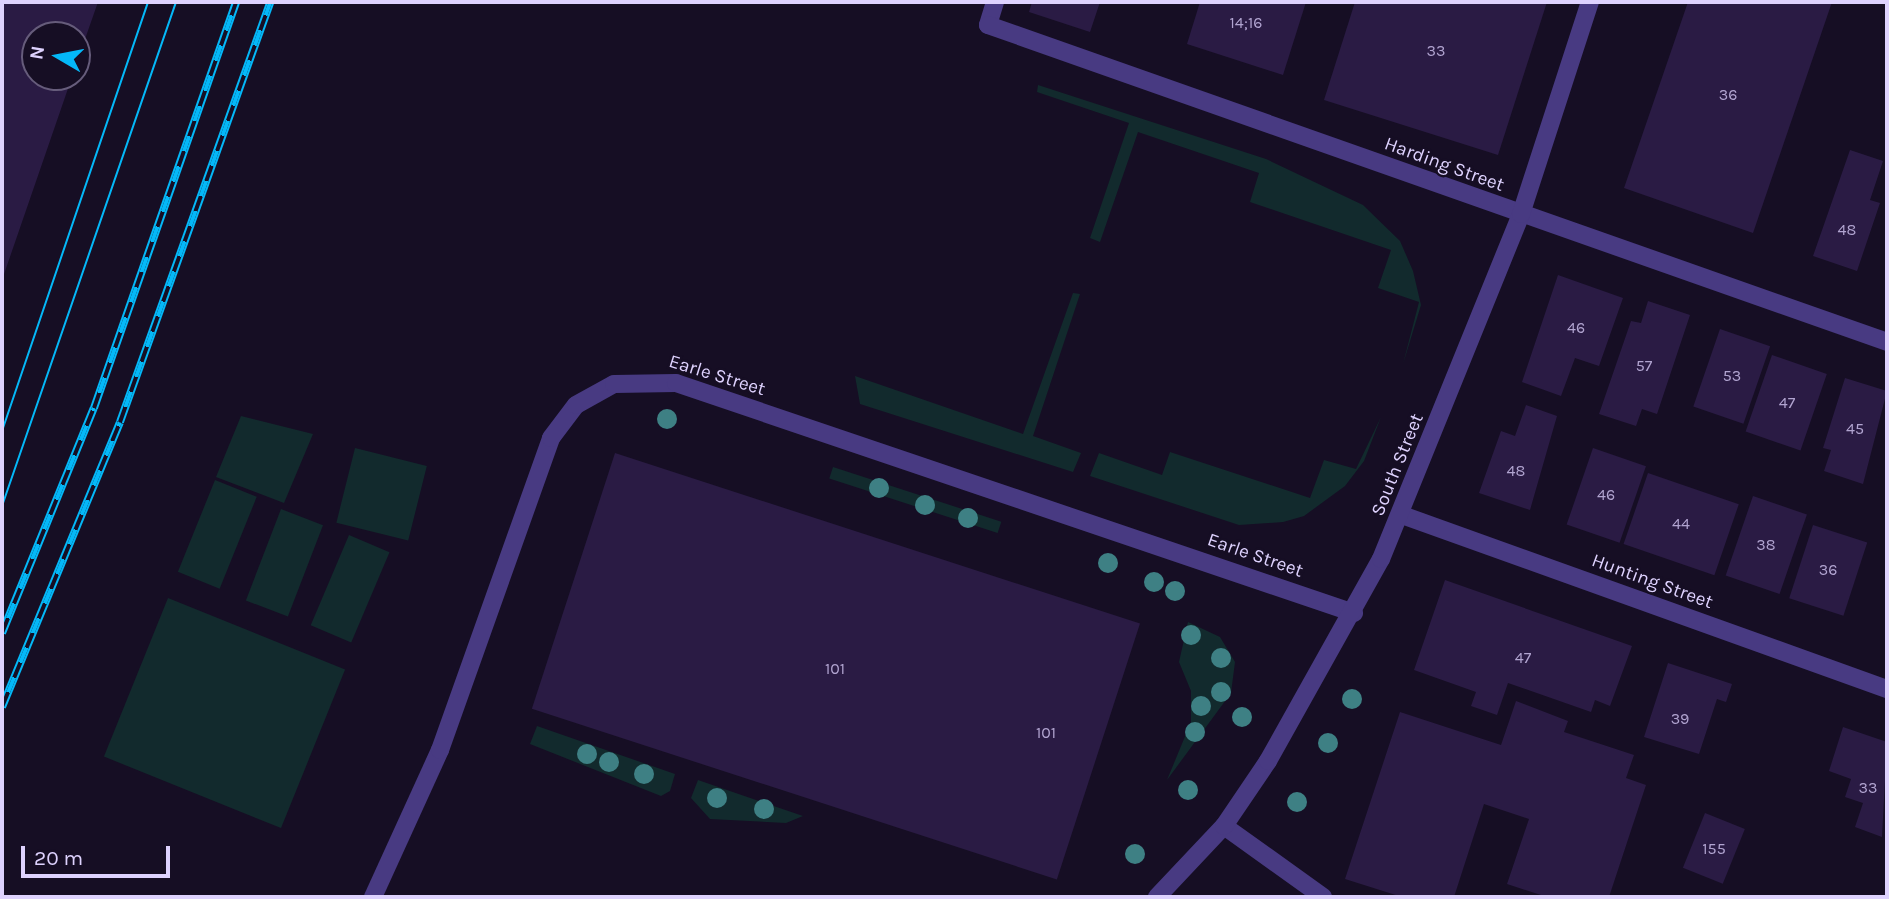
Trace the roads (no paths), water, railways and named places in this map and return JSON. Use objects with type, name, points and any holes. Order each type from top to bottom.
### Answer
[{"type":"street","name":"Harding Street","points":[[995,2],[988,25],[1887,342]]},
{"type":"street","name":"South Street","points":[[1157,897],[1224,825],[1311,693],[1402,515],[1521,214],[1591,2]]},
{"type":"street","name":"Earle Street","points":[[373,897],[440,750],[551,438],[576,404],[614,384],[676,383],[1354,613]]},
{"type":"street","name":"Hunting Street","points":[[1402,515],[1887,690]]},
{"type":"street","points":[[1224,825],[1323,897]]},
{"type":"tram line","points":[[2,431],[148,2]]},
{"type":"tram line","points":[[2,506],[176,2]]},
{"type":"railway","points":[[2,633],[94,408],[236,2]]},
{"type":"railway","points":[[2,707],[120,422],[270,2]]}]
